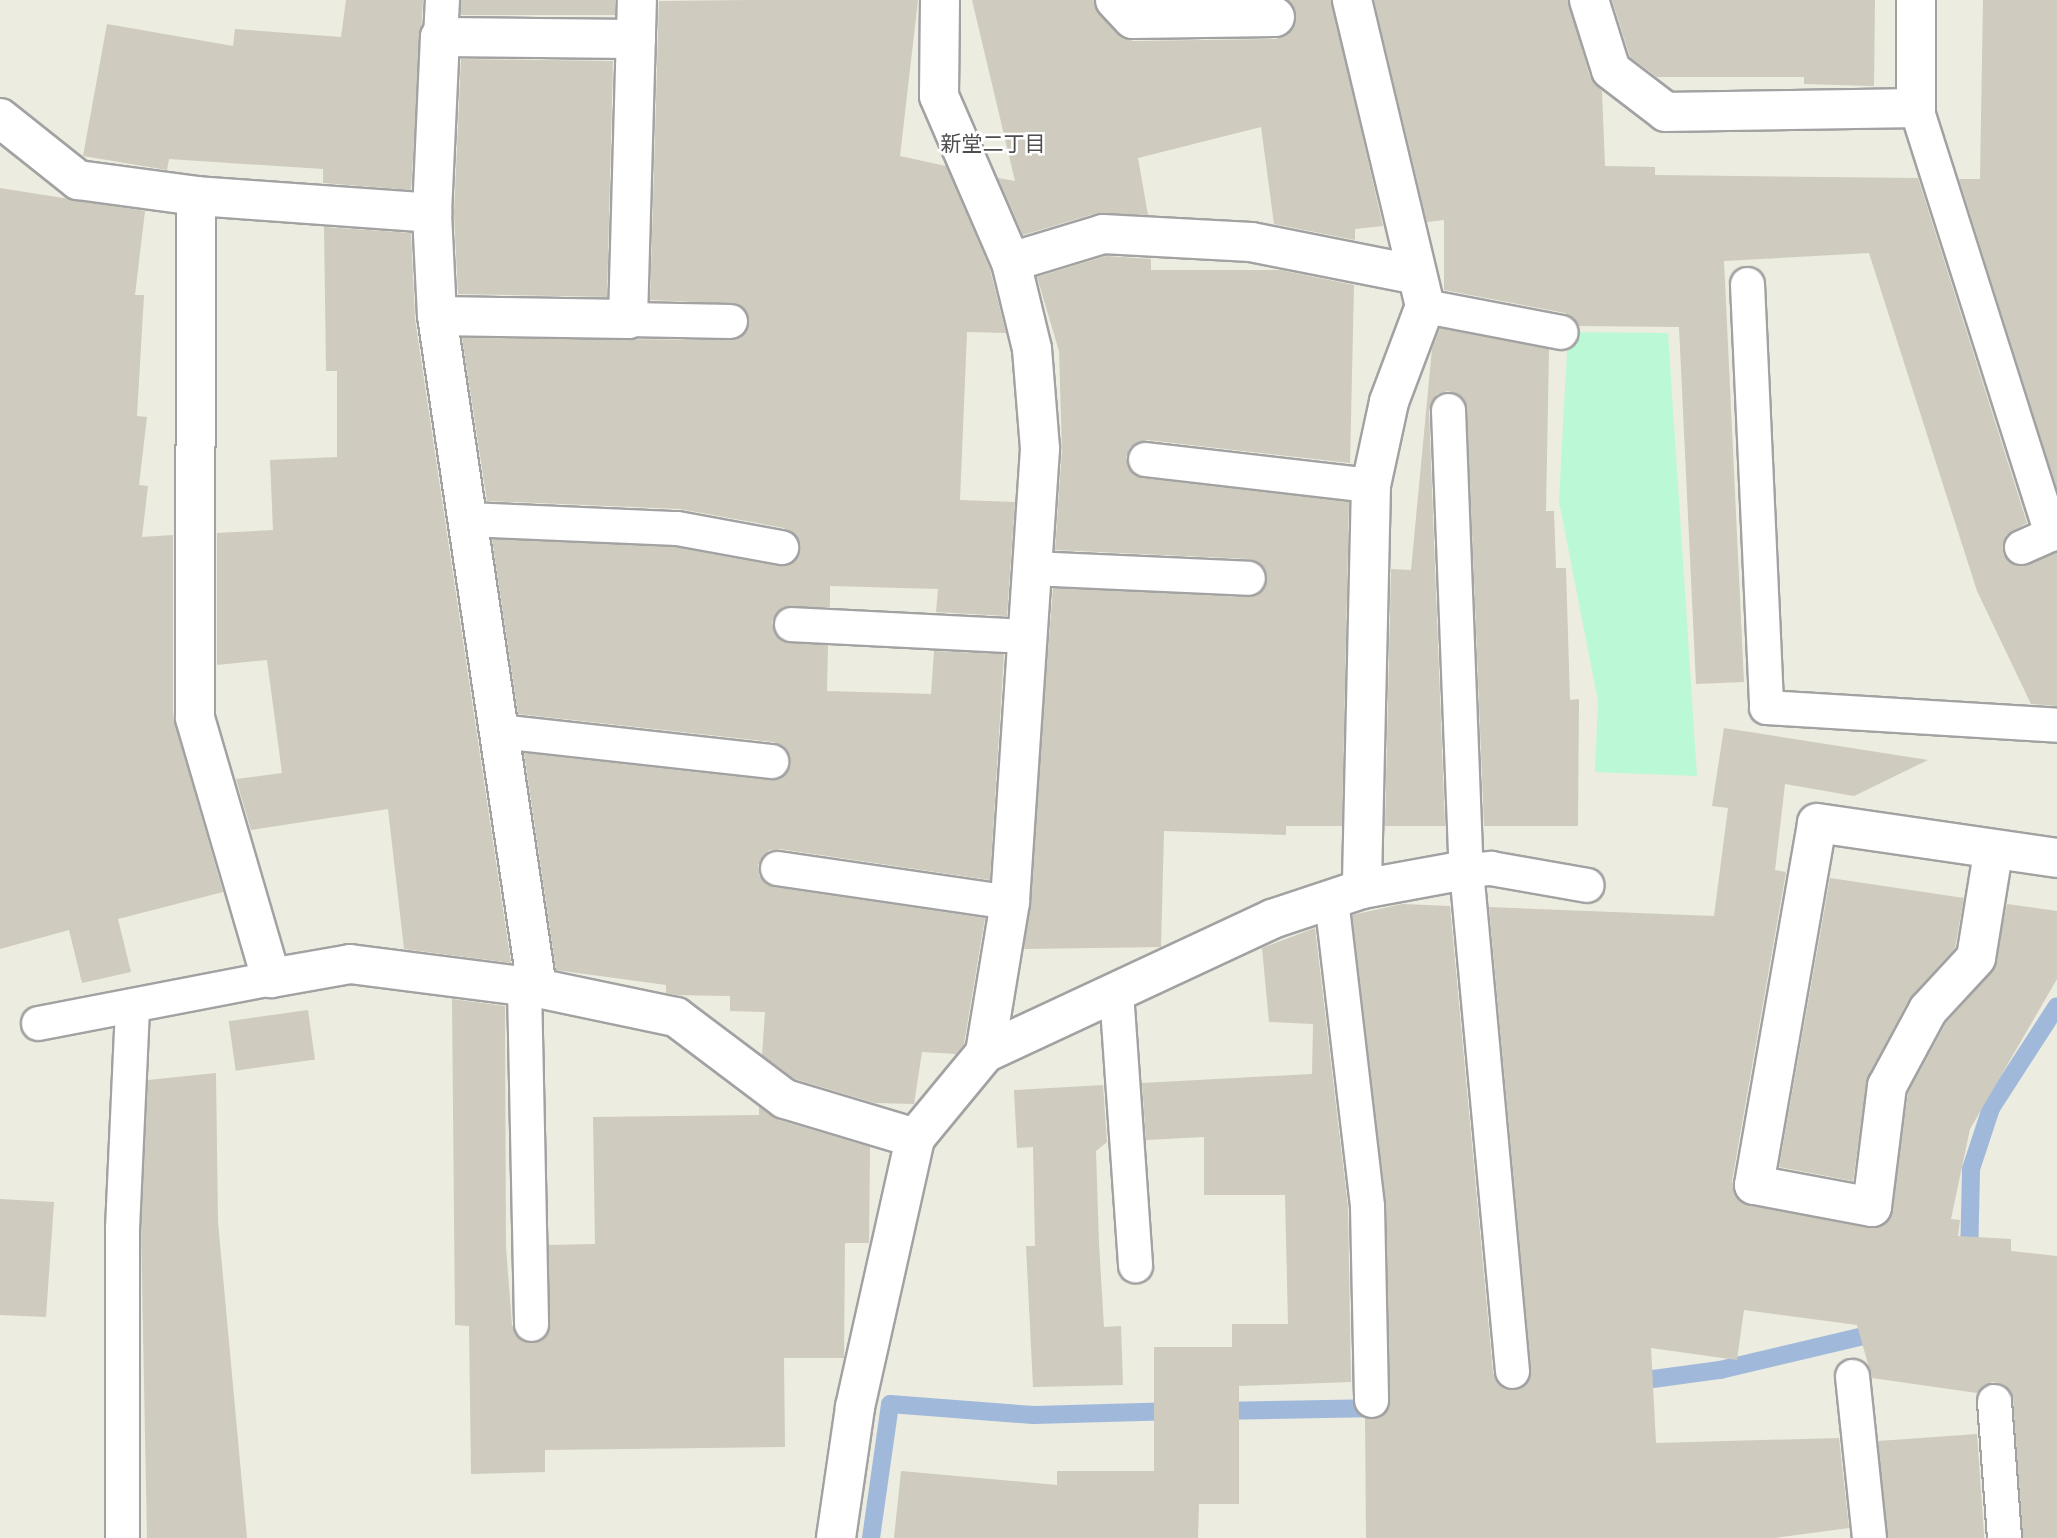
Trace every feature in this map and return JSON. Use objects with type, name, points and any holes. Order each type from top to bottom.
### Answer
[{"type":"street","points":[[437,316],[628,319],[637,0]]},
{"type":"street","points":[[940,0],[939,96],[1011,262],[1032,349],[1040,449],[1025,636],[1010,902],[985,1053]]},
{"type":"street","points":[[1115,0],[1133,19],[1275,17]]},
{"type":"street","points":[[1347,894],[1371,485],[1389,402],[1421,290],[1352,0]]},
{"type":"street","points":[[1589,0],[1611,70],[1666,113],[1916,108],[1916,0]]},
{"type":"street","points":[[530,987],[499,731],[437,316],[432,213],[441,18],[636,39]]},
{"type":"street","points":[[0,118],[78,180],[196,196],[432,213]]},
{"type":"street","points":[[196,196],[195,718],[271,978],[350,964],[530,987],[676,1017],[785,1099],[915,1138]]},
{"type":"street","points":[[1011,262],[1103,234],[1251,242],[1421,290]]},
{"type":"street","points":[[1993,853],[1976,958],[1928,1010],[1887,1086],[1872,1207],[1754,1185],[1817,823],[1993,853],[2057,858]]},
{"type":"street","points":[[836,1538],[855,1407],[915,1138],[985,1053],[1272,919],[1347,894],[1466,870]]},
{"type":"lane","points":[[1916,108],[2054,532],[2021,547]]},
{"type":"lane","points":[[1747,284],[1766,707],[2051,727]]},
{"type":"lane","points":[[1421,290],[1561,331]]},
{"type":"lane","points":[[628,319],[730,321]]},
{"type":"lane","points":[[1448,410],[1466,870],[1512,1371]]},
{"type":"lane","points":[[1144,459],[1371,485]]},
{"type":"lane","points":[[468,519],[677,528],[781,547]]},
{"type":"lane","points":[[1031,568],[1248,578]]},
{"type":"lane","points":[[791,624],[1025,636]]},
{"type":"lane","points":[[499,731],[771,761]]},
{"type":"lane","points":[[777,868],[1010,902]]},
{"type":"lane","points":[[1466,870],[1491,868],[1587,885]]},
{"type":"lane","points":[[1347,894],[1367,1206],[1371,1400]]},
{"type":"lane","points":[[38,1023],[271,978]]},
{"type":"lane","points":[[530,987],[531,1324]]},
{"type":"lane","points":[[1115,992],[1135,1265]]},
{"type":"lane","points":[[122,1538],[122,1228],[132,1005]]},
{"type":"lane","points":[[1852,1376],[1869,1538]]},
{"type":"lane","points":[[1994,1401],[2004,1538]]},
{"type":"green space","points":[[1568,332],[1668,333],[1697,776],[1595,772],[1598,701],[1559,501]]},
{"type":"building","points":[[346,0],[423,0],[411,190],[323,183],[323,169],[169,159],[167,170],[83,156],[107,24],[233,46],[235,29],[341,37]]},
{"type":"building","points":[[461,0],[615,0],[615,15],[461,15]]},
{"type":"building","points":[[918,0],[900,156],[946,166],[990,269],[1006,333],[967,332],[960,500],[1015,502],[1007,616],[936,612],[938,589],[830,586],[830,607],[783,607],[772,622],[781,640],[828,645],[827,691],[931,694],[934,651],[1004,654],[990,880],[780,849],[769,850],[758,865],[759,876],[774,887],[985,918],[964,1044],[956,1054],[922,1052],[914,1104],[875,1103],[795,1079],[762,1055],[765,1012],[730,1011],[730,996],[676,995],[666,993],[666,985],[556,970],[524,753],[769,780],[786,773],[790,762],[783,746],[773,742],[518,714],[492,539],[675,547],[778,566],[795,560],[799,541],[784,528],[680,509],[487,501],[462,338],[730,340],[746,331],[747,312],[739,304],[650,300],[659,1]]},
{"type":"building","points":[[972,0],[1094,0],[1117,34],[1133,41],[1276,39],[1294,27],[1288,0],[1331,0],[1383,226],[1355,229],[1355,240],[1274,224],[1261,127],[1138,158],[1148,215],[1097,213],[1023,235],[998,178],[1015,181]]},
{"type":"building","points":[[1374,0],[1568,0],[1590,77],[1602,91],[1605,166],[1655,167],[1655,175],[1918,178],[2027,523],[2006,535],[2003,554],[2020,566],[2057,552],[2057,706],[2031,704],[1977,591],[1869,253],[1724,261],[1744,682],[1696,684],[1679,327],[1579,326],[1565,313],[1444,290],[1444,220],[1427,222]]},
{"type":"building","points":[[1612,0],[1875,0],[1874,86],[1804,84],[1804,77],[1657,77],[1630,57]]},
{"type":"building","points":[[1983,0],[2057,0],[2057,489],[1959,179],[1980,179]]},
{"type":"building","points":[[461,59],[613,61],[607,297],[458,294],[454,213]]},
{"type":"building","points":[[0,188],[145,211],[135,295],[144,295],[137,416],[147,417],[139,485],[148,486],[142,537],[173,535],[173,718],[223,892],[118,919],[131,972],[82,983],[69,930],[0,949]]},
{"type":"building","points":[[324,227],[411,233],[415,319],[511,963],[404,949],[388,809],[251,830],[236,779],[282,773],[267,660],[217,665],[217,533],[273,530],[270,460],[337,457],[337,371],[326,371]]},
{"type":"building","points":[[1106,256],[1151,259],[1151,270],[1280,270],[1354,285],[1350,463],[1147,440],[1130,447],[1126,457],[1133,474],[1143,478],[1349,502],[1342,826],[1286,826],[1286,835],[1164,831],[1161,947],[1024,949],[1053,588],[1247,597],[1257,595],[1267,580],[1265,569],[1249,559],[1055,550],[1062,450],[1059,351],[1037,277]]},
{"type":"building","points":[[1440,328],[1549,349],[1546,511],[1554,511],[1556,568],[1566,568],[1570,700],[1579,699],[1578,826],[1484,826],[1467,409],[1464,399],[1448,391],[1437,394],[1429,411],[1445,826],[1385,826],[1391,569],[1411,570],[1432,349]]},
{"type":"building","points":[[1724,728],[1928,760],[1854,796],[1785,784],[1775,870],[1786,872],[1732,1181],[1740,1202],[1868,1228],[1889,1221],[1908,1093],[1946,1023],[1992,972],[2007,904],[2057,911],[2057,979],[1970,1129],[1951,1219],[1960,1220],[1958,1236],[2011,1239],[2011,1251],[2057,1256],[2057,1538],[2023,1538],[2013,1400],[2003,1384],[1992,1382],[1977,1393],[1872,1378],[1857,1325],[1744,1310],[1737,1360],[1651,1348],[1656,1443],[1839,1438],[1849,1528],[1774,1538],[1366,1538],[1365,1418],[1382,1416],[1390,1400],[1386,1205],[1352,915],[1402,904],[1450,906],[1493,1373],[1503,1388],[1514,1390],[1529,1380],[1531,1369],[1489,907],[1714,916],[1728,808],[1712,806]]},
{"type":"building","points":[[1830,878],[1964,898],[1955,948],[1909,999],[1868,1076],[1853,1181],[1779,1167]]},
{"type":"building","points":[[1315,928],[1348,1207],[1351,1382],[1239,1386],[1239,1504],[1199,1504],[1198,1538],[894,1538],[901,1471],[1057,1485],[1057,1471],[1154,1471],[1154,1347],[1232,1347],[1232,1324],[1288,1324],[1285,1195],[1204,1195],[1204,1137],[1146,1140],[1142,1083],[1312,1074],[1313,1024],[1269,1022],[1262,948]]},
{"type":"building","points":[[452,999],[505,1006],[506,1247],[512,1325],[522,1341],[540,1341],[548,1333],[549,1245],[595,1244],[593,1117],[759,1115],[759,1107],[779,1120],[870,1147],[869,1243],[845,1243],[844,1358],[784,1358],[785,1447],[545,1450],[545,1472],[471,1474],[469,1326],[455,1325]]},
{"type":"building","points":[[308,1010],[315,1060],[236,1071],[229,1021]]},
{"type":"building","points":[[216,1073],[218,1222],[247,1538],[147,1538],[141,1228],[148,1080]]},
{"type":"building","points":[[1103,1085],[1107,1142],[1096,1151],[1104,1327],[1121,1326],[1123,1385],[1033,1387],[1026,1246],[1035,1246],[1033,1147],[1017,1148],[1014,1090]]},
{"type":"building","points":[[0,1199],[54,1202],[46,1317],[0,1315]]},
{"type":"building","points":[[1977,1434],[1984,1538],[1885,1538],[1878,1441]]},
{"type":"waterway","points":[[1969,1260],[1971,1169],[1991,1108],[2057,1006]]},
{"type":"waterway","points":[[1631,1382],[1720,1370],[1881,1332]]},
{"type":"waterway","points":[[871,1538],[890,1404],[1034,1415],[1178,1411]]},
{"type":"waterway","points":[[1216,1411],[1381,1408]]},
{"type":"district","name":"新堂二丁目","points":[[993,144]]}]
